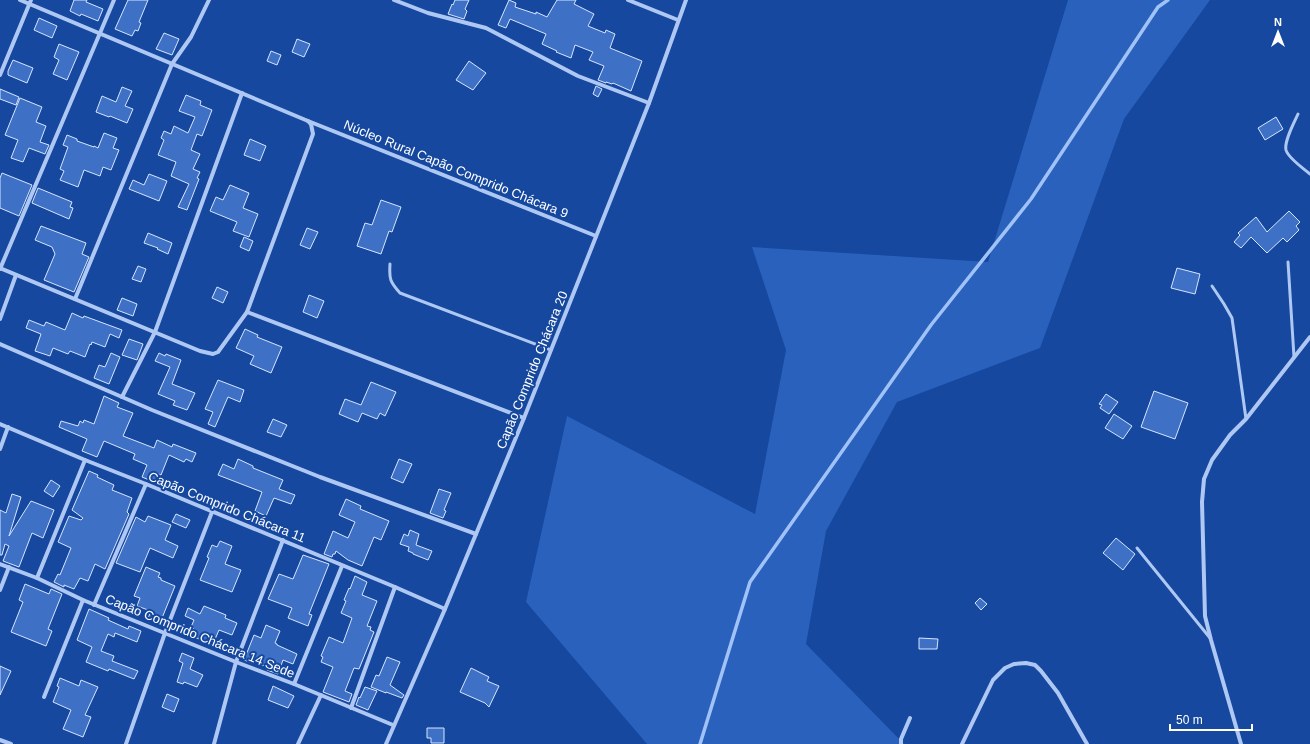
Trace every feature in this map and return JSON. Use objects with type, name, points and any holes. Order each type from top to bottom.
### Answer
[{"type":"street","name":"Núcleo Rural Capão Comprido Chácara 9","points":[[20,0],[30,2],[100,34],[308,121],[596,236]]},
{"type":"street","points":[[114,0],[0,268],[200,351],[213,354],[218,352],[247,312],[314,134],[311,124],[308,121]]},
{"type":"street","points":[[75,299],[172,64],[191,37],[209,0]]},
{"type":"street","points":[[394,0],[428,13],[486,28],[578,76],[649,103]]},
{"type":"street","points":[[628,0],[678,20]]},
{"type":"street","name":"Capão Comprido Chácara 20","points":[[386,744],[445,609],[524,418],[649,103],[686,0]]},
{"type":"street","points":[[0,75],[30,2]]},
{"type":"street","points":[[122,397],[155,332],[242,93]]},
{"type":"street","points":[[0,319],[16,275]]},
{"type":"street","points":[[247,312],[524,418]]},
{"type":"street","points":[[1241,744],[1205,616],[1202,502],[1204,478],[1212,460],[1230,436],[1246,419],[1310,337]]},
{"type":"street","points":[[0,344],[122,397],[320,477],[476,534]]},
{"type":"street","name":"Capão Comprido Chácara 11","points":[[0,424],[283,540],[445,609]]},
{"type":"street","points":[[0,449],[8,427]]},
{"type":"street","points":[[37,578],[85,460]]},
{"type":"street","points":[[94,605],[146,484]]},
{"type":"street","points":[[126,744],[165,633],[212,512]]},
{"type":"street","points":[[214,744],[236,662],[283,540]]},
{"type":"street","name":"Capão Comprido Chácara 14 Sede","points":[[0,564],[37,578],[94,605],[393,725]]},
{"type":"street","points":[[294,684],[342,566]]},
{"type":"street","points":[[0,590],[9,567]]},
{"type":"street","points":[[351,708],[395,587]]},
{"type":"street","points":[[44,697],[83,600]]},
{"type":"street","points":[[962,744],[992,680],[1005,668],[1014,664],[1026,663],[1035,665],[1058,693],[1087,744]]},
{"type":"street","points":[[298,744],[321,695]]},
{"type":"street","points":[[901,744],[910,718]]},
{"type":"street","points":[[0,740],[11,744]]},
{"type":"lane","points":[[1298,114],[1287,139],[1286,149],[1290,157],[1310,174]]},
{"type":"lane","points":[[1288,262],[1294,359]]},
{"type":"lane","points":[[390,264],[390,277],[392,284],[400,293],[551,350]]},
{"type":"lane","points":[[1212,286],[1232,318],[1246,419]]},
{"type":"lane","points":[[1137,548],[1211,640]]},
{"type":"shaded area","points":[[1068,0],[1210,0],[1124,119],[1040,348],[897,402],[826,531],[806,644],[904,744],[647,744],[526,602],[567,416],[755,514],[786,350],[752,247],[988,262]]},
{"type":"building","points":[[74,0],[87,0],[86,2],[103,9],[98,21],[81,14],[80,16],[70,11]]},
{"type":"building","points":[[128,0],[148,0],[139,22],[141,23],[138,31],[135,30],[132,36],[115,29]]},
{"type":"building","points":[[455,0],[469,0],[465,9],[467,11],[464,19],[448,14]]},
{"type":"building","points":[[509,0],[516,3],[515,7],[536,14],[536,12],[547,17],[557,0],[576,0],[574,4],[594,14],[588,26],[605,33],[606,30],[615,34],[610,48],[642,61],[631,91],[613,83],[606,83],[598,80],[604,66],[589,60],[593,52],[575,45],[571,58],[542,44],[546,34],[510,19],[506,28],[498,25]]},
{"type":"building","points":[[39,18],[57,26],[52,38],[34,30]]},
{"type":"building","points":[[164,33],[179,39],[172,55],[156,49]]},
{"type":"building","points":[[297,39],[310,44],[304,57],[292,52]]},
{"type":"building","points":[[59,44],[79,52],[67,80],[53,74],[59,60],[54,57]]},
{"type":"building","points":[[271,51],[281,55],[277,65],[267,61]]},
{"type":"building","points":[[13,60],[33,68],[27,83],[8,75],[8,71]]},
{"type":"building","points":[[469,61],[486,73],[473,90],[456,80]]},
{"type":"building","points":[[596,86],[602,89],[598,97],[593,94]]},
{"type":"building","points":[[122,87],[132,91],[125,106],[133,109],[127,123],[96,112],[102,96],[116,102]]},
{"type":"building","points":[[0,89],[19,97],[16,105],[0,99]]},
{"type":"building","points":[[186,95],[201,101],[200,105],[212,110],[202,136],[197,134],[191,150],[200,154],[193,169],[200,172],[197,178],[199,179],[187,210],[178,207],[189,184],[171,176],[176,162],[158,155],[164,140],[161,138],[164,131],[171,134],[174,126],[188,133],[195,117],[179,111]]},
{"type":"building","points":[[20,98],[42,107],[36,122],[46,126],[40,142],[49,145],[45,154],[29,148],[23,162],[11,158],[18,140],[5,135]]},
{"type":"building","points":[[1276,117],[1283,129],[1265,140],[1258,128]]},
{"type":"building","points":[[104,133],[117,138],[113,148],[119,150],[111,170],[103,167],[100,176],[84,170],[78,187],[60,180],[64,171],[60,169],[68,147],[63,145],[67,135],[77,139],[77,141],[98,148]]},
{"type":"building","points":[[250,139],[266,146],[260,161],[244,155]]},
{"type":"building","points":[[2,173],[32,185],[19,216],[0,208],[0,178]]},
{"type":"building","points":[[149,174],[167,181],[159,201],[129,189],[133,180],[144,185]]},
{"type":"building","points":[[230,185],[249,193],[243,208],[258,214],[249,237],[233,231],[237,222],[210,211],[216,197],[223,200]]},
{"type":"building","points":[[38,188],[72,202],[70,207],[73,208],[69,219],[32,203]]},
{"type":"building","points":[[381,200],[401,207],[392,232],[389,231],[381,254],[357,246],[365,223],[372,225]]},
{"type":"building","points":[[1289,211],[1300,222],[1296,226],[1299,230],[1287,242],[1283,238],[1267,253],[1251,237],[1241,248],[1234,242],[1240,235],[1238,233],[1256,217],[1267,232]]},
{"type":"building","points":[[41,226],[86,243],[82,254],[89,257],[74,292],[44,280],[55,254],[52,247],[35,240]]},
{"type":"building","points":[[307,228],[318,232],[310,249],[300,245]]},
{"type":"building","points":[[148,233],[172,243],[168,254],[157,249],[158,248],[144,243]]},
{"type":"building","points":[[244,237],[253,241],[249,251],[240,247]]},
{"type":"building","points":[[138,266],[146,269],[141,282],[132,279]]},
{"type":"building","points":[[1177,268],[1200,274],[1195,294],[1171,288]]},
{"type":"building","points":[[217,287],[228,292],[223,303],[212,298]]},
{"type":"building","points":[[309,295],[324,301],[317,318],[303,312]]},
{"type":"building","points":[[122,298],[137,304],[133,316],[117,310]]},
{"type":"building","points":[[72,313],[122,330],[119,338],[110,334],[105,347],[92,342],[85,357],[70,351],[68,354],[53,348],[50,356],[35,351],[41,334],[26,328],[29,320],[44,326],[46,322],[65,330]]},
{"type":"building","points":[[245,329],[258,335],[257,337],[282,347],[271,373],[250,364],[254,356],[236,348]]},
{"type":"building","points":[[129,339],[143,344],[137,360],[122,355]]},
{"type":"building","points":[[111,353],[120,357],[109,384],[94,378],[99,365],[105,367]]},
{"type":"building","points":[[159,353],[181,360],[172,384],[195,393],[187,410],[173,405],[175,401],[158,394],[170,367],[155,361]]},
{"type":"building","points":[[218,380],[244,390],[240,402],[228,397],[215,427],[208,424],[213,412],[205,409]]},
{"type":"building","points":[[371,382],[396,392],[385,416],[380,413],[377,419],[362,413],[358,422],[339,414],[345,399],[361,405]]},
{"type":"building","points":[[1154,391],[1188,403],[1175,439],[1141,427]]},
{"type":"building","points":[[1106,394],[1118,402],[1109,414],[1100,408],[1102,405],[1099,404]]},
{"type":"building","points":[[104,396],[119,403],[117,407],[133,413],[123,436],[154,448],[157,440],[172,447],[173,444],[196,453],[192,462],[186,459],[184,462],[169,455],[161,475],[157,473],[154,482],[142,477],[147,465],[133,459],[135,454],[104,441],[97,457],[82,451],[87,439],[59,427],[61,421],[78,426],[80,421],[83,423],[84,420],[94,424]]},
{"type":"building","points":[[1114,414],[1132,426],[1123,439],[1105,428]]},
{"type":"building","points":[[273,419],[287,425],[281,437],[267,432]]},
{"type":"building","points":[[238,459],[253,466],[253,468],[283,480],[279,489],[295,495],[291,504],[274,498],[266,516],[255,511],[262,492],[218,475],[223,464],[234,469]]},
{"type":"building","points":[[399,459],[412,464],[403,483],[391,478]]},
{"type":"building","points":[[89,471],[98,475],[97,477],[114,485],[112,490],[132,498],[127,512],[129,514],[105,569],[95,564],[88,581],[80,578],[74,589],[64,585],[64,587],[54,582],[58,574],[60,575],[71,548],[58,542],[69,516],[81,520],[83,518],[72,510]]},
{"type":"building","points":[[51,480],[60,486],[53,497],[44,491]]},
{"type":"building","points":[[439,489],[451,493],[444,510],[446,511],[443,518],[430,513]]},
{"type":"building","points":[[12,494],[21,497],[9,536],[31,501],[54,510],[43,538],[32,533],[19,567],[3,561],[9,546],[5,544],[2,555],[0,555],[0,510],[6,513]]},
{"type":"building","points":[[346,499],[361,506],[360,509],[389,521],[381,540],[374,537],[362,566],[348,560],[336,551],[332,557],[324,554],[333,531],[348,538],[355,522],[339,515]]},
{"type":"building","points":[[176,514],[190,520],[186,528],[172,522]]},
{"type":"building","points":[[148,516],[171,525],[165,540],[178,546],[173,558],[150,548],[140,572],[116,563],[136,517],[145,522]]},
{"type":"building","points":[[410,530],[419,534],[416,545],[432,551],[428,560],[413,554],[408,551],[409,547],[400,544],[404,534],[408,536]]},
{"type":"building","points":[[1116,538],[1135,554],[1123,570],[1103,553]]},
{"type":"building","points":[[220,541],[232,546],[225,564],[241,570],[232,592],[200,580],[209,558],[207,557],[212,545],[217,547]]},
{"type":"building","points":[[303,555],[329,564],[309,614],[312,615],[308,626],[288,618],[292,608],[268,599],[279,574],[293,579]]},
{"type":"building","points":[[146,567],[160,573],[158,577],[161,578],[161,580],[175,586],[160,623],[148,618],[151,611],[137,606],[140,598],[134,596]]},
{"type":"building","points":[[355,576],[367,582],[362,595],[377,601],[367,626],[371,627],[370,630],[374,632],[359,669],[354,668],[345,691],[352,694],[349,702],[323,692],[333,667],[321,662],[323,657],[321,656],[329,637],[343,643],[352,618],[341,613],[346,601],[344,600]]},
{"type":"building","points":[[25,584],[49,594],[51,589],[62,594],[48,629],[52,631],[46,646],[11,632],[23,602],[19,600]]},
{"type":"building","points":[[980,598],[987,604],[981,610],[975,603]]},
{"type":"building","points":[[204,606],[226,615],[225,618],[237,623],[232,635],[219,630],[213,644],[191,636],[194,629],[191,627],[194,620],[185,616],[188,608],[200,614]]},
{"type":"building","points":[[89,609],[128,629],[129,626],[141,631],[137,642],[115,633],[114,637],[108,634],[101,651],[114,656],[112,661],[138,671],[134,679],[86,662],[92,647],[77,640]]},
{"type":"building","points":[[266,625],[280,631],[275,643],[277,645],[297,654],[293,664],[283,660],[278,674],[267,670],[267,667],[253,661],[252,663],[244,660],[254,635],[261,638]]},
{"type":"building","points":[[919,638],[938,639],[937,649],[919,649]]},
{"type":"building","points":[[182,653],[194,658],[190,669],[203,675],[197,687],[184,682],[183,684],[177,682],[183,663],[179,661]]},
{"type":"building","points":[[387,657],[400,662],[390,685],[404,695],[402,698],[371,687],[376,675],[379,676]]},
{"type":"building","points":[[0,666],[11,671],[0,695]]},
{"type":"building","points":[[471,668],[489,677],[487,681],[499,686],[489,707],[485,703],[460,692]]},
{"type":"building","points":[[60,678],[79,686],[81,680],[98,687],[85,715],[91,717],[83,737],[63,729],[71,710],[53,702],[59,687],[57,686]]},
{"type":"building","points":[[273,686],[294,696],[288,708],[268,700]]},
{"type":"building","points":[[365,687],[377,691],[368,710],[356,705]]},
{"type":"building","points":[[167,694],[179,699],[174,712],[162,707]]},
{"type":"building","points":[[427,728],[444,728],[444,743],[431,743],[431,738],[427,738]]},
{"type":"waterway","points":[[700,744],[750,582],[931,325],[1031,199],[1158,7],[1168,0]]}]
